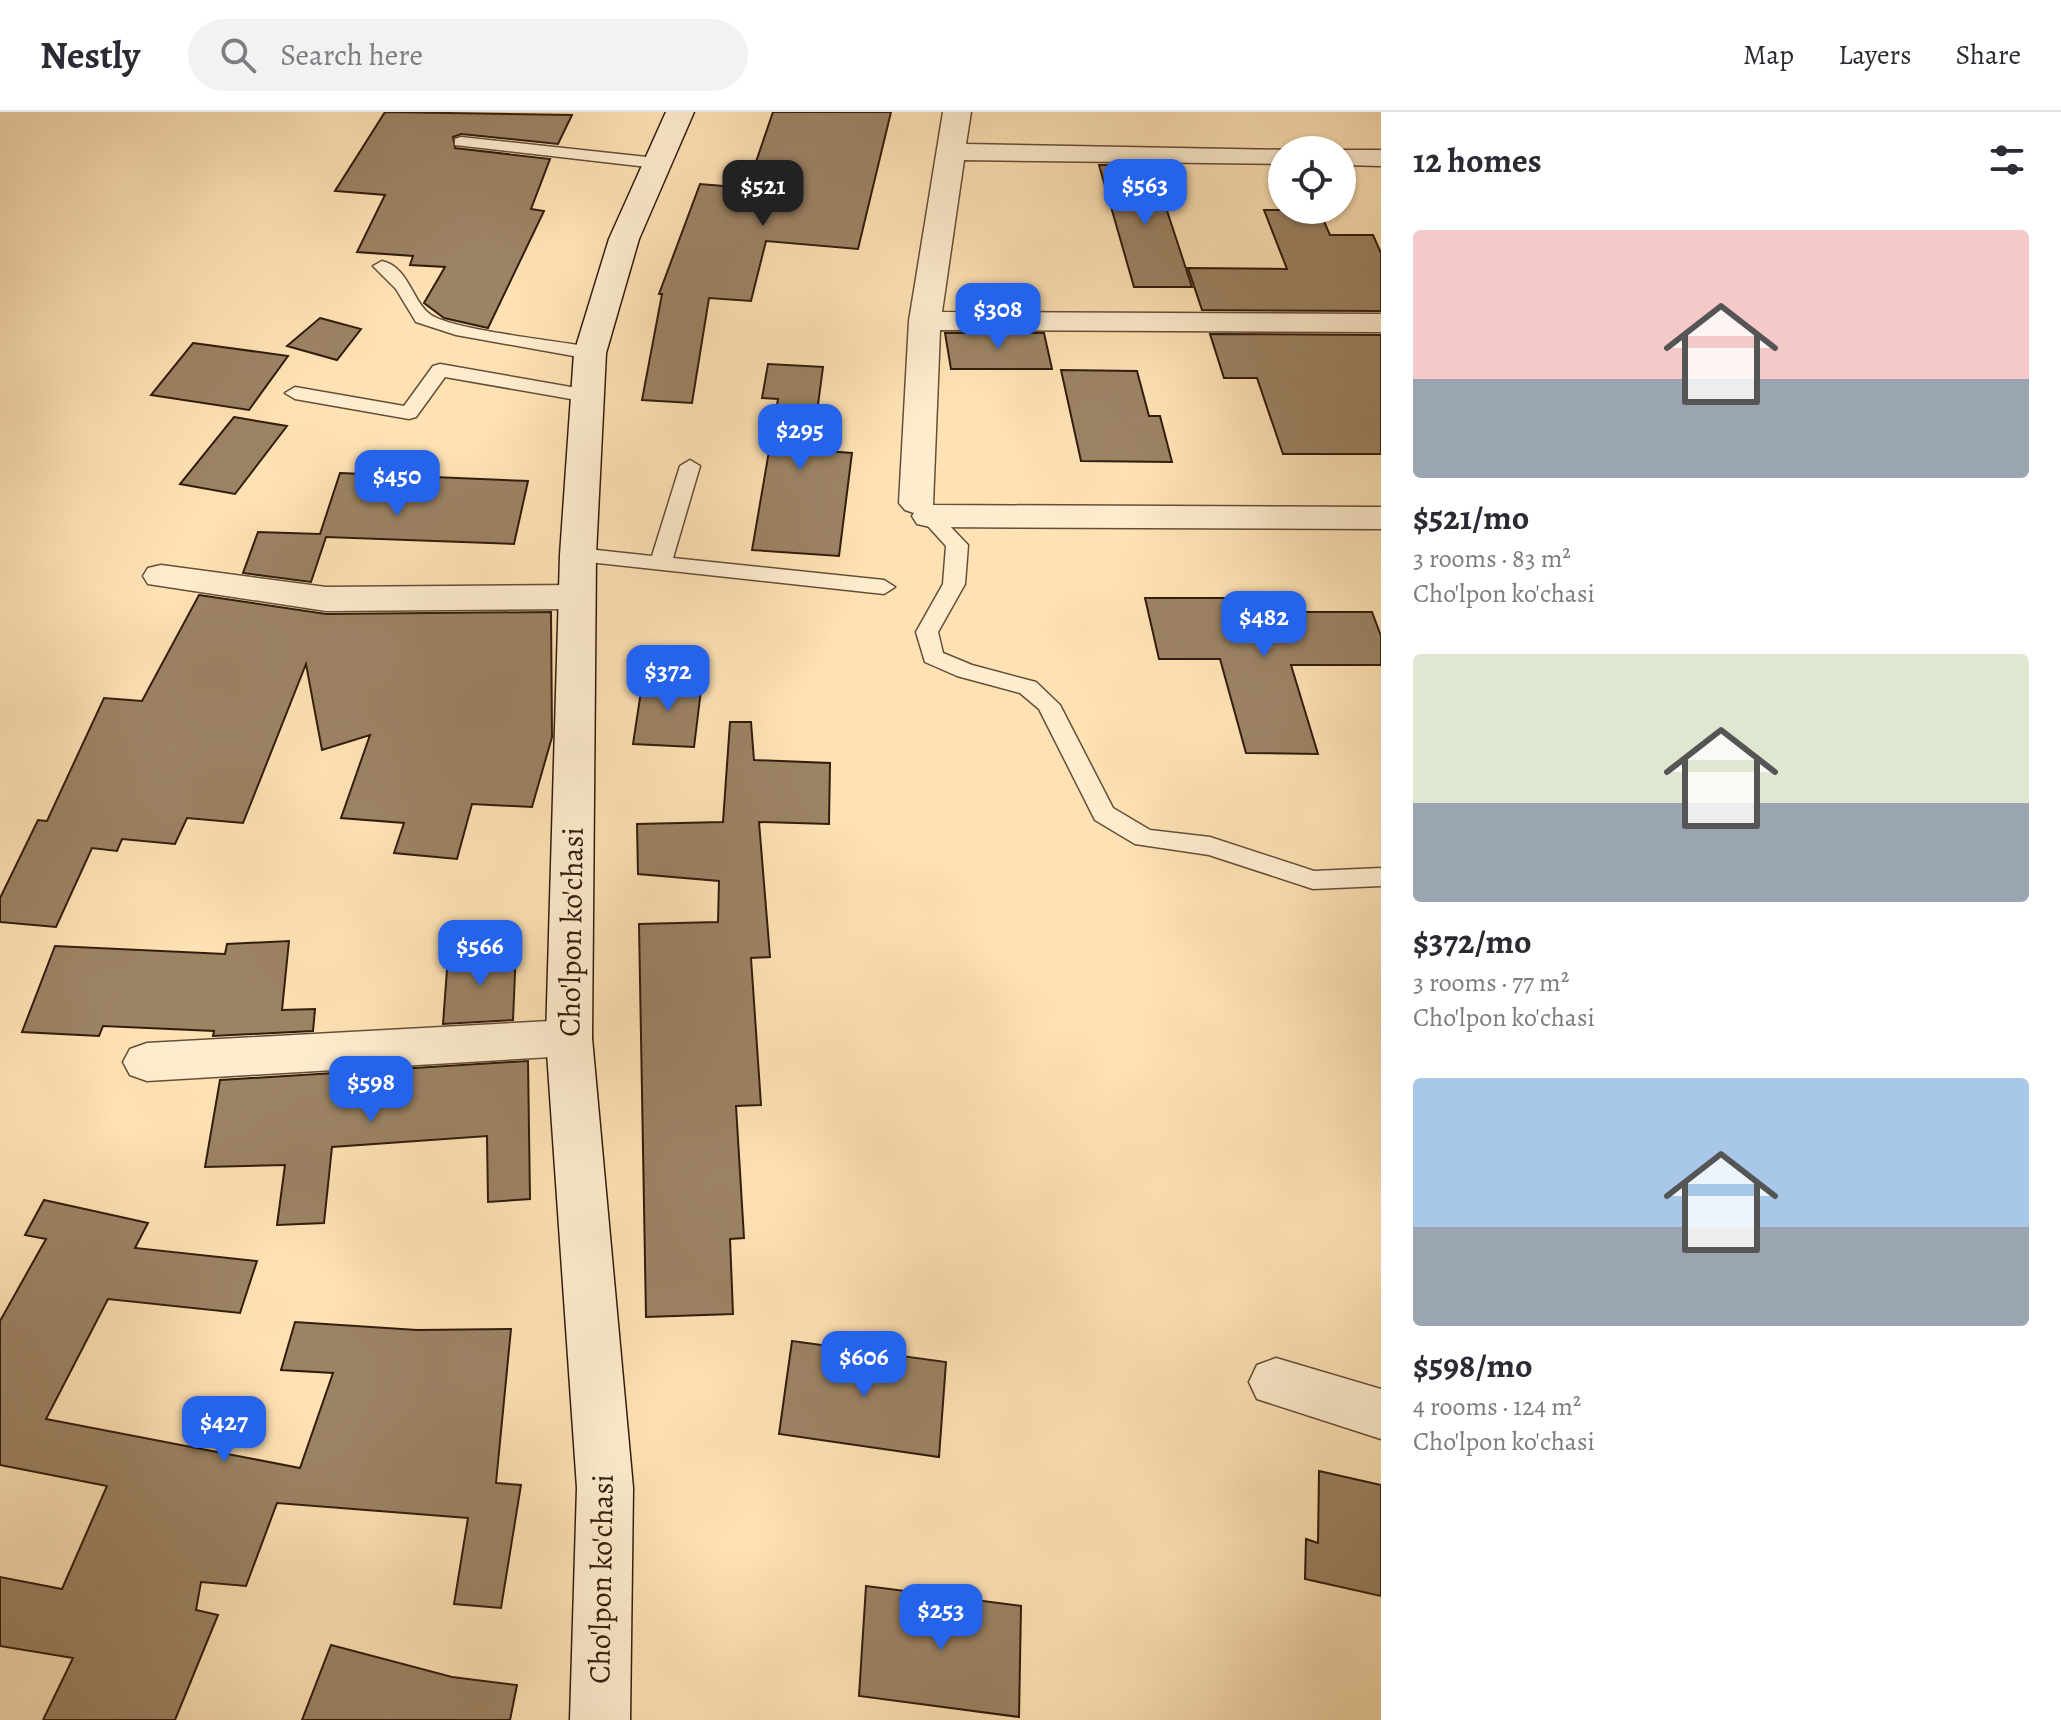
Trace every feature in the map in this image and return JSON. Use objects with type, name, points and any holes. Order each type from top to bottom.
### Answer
[{"type":"street","name":"Cho'lpon ko'chasi","points":[[600,1720],[605,1488],[569,1038],[577,576],[590,353],[624,239],[680,112]]},
{"type":"street","points":[[957,112],[925,321],[923,510],[1381,518]]},
{"type":"street","points":[[953,152],[1268,156]]},
{"type":"street","points":[[1356,157],[1381,158]]},
{"type":"street","points":[[925,321],[1381,323]]},
{"type":"street","points":[[161,576],[326,599],[577,576]]},
{"type":"street","points":[[147,1062],[569,1038]]},
{"type":"street","points":[[1276,1382],[1381,1414]]},
{"type":"lane","points":[[461,142],[656,163]]},
{"type":"lane","points":[[382,266],[403,286],[423,318],[456,329],[590,353]]},
{"type":"lane","points":[[295,393],[409,413],[440,370],[588,396]]},
{"type":"lane","points":[[661,563],[690,466]]},
{"type":"lane","points":[[923,510],[957,545],[954,584],[927,632],[933,657],[965,671],[1028,687],[1048,705],[1104,814],[1144,838],[1210,846],[1313,880],[1381,877]]},
{"type":"lane","points":[[577,576],[661,563],[884,587]]},
{"type":"building","points":[[385,112],[572,115],[558,144],[461,134],[453,137],[455,148],[550,159],[531,209],[544,211],[488,328],[444,318],[424,303],[445,267],[410,265],[413,256],[357,252],[385,195],[335,191]]},
{"type":"building","points":[[773,112],[891,112],[858,249],[766,241],[751,301],[709,298],[692,403],[642,400],[662,294],[659,294],[700,184],[747,188]]},
{"type":"building","points":[[1099,165],[1152,165],[1192,287],[1134,287]]},
{"type":"building","points":[[1269,224],[1325,224],[1330,235],[1373,235],[1381,253],[1381,311],[1202,310],[1188,268],[1287,269]]},
{"type":"building","points":[[320,318],[361,329],[337,360],[287,346]]},
{"type":"building","points":[[945,333],[1044,333],[1052,369],[951,369]]},
{"type":"building","points":[[1210,334],[1381,335],[1381,454],[1283,454],[1257,378],[1224,378]]},
{"type":"building","points":[[193,343],[288,356],[249,410],[151,395]]},
{"type":"building","points":[[768,364],[823,367],[812,450],[852,453],[839,556],[752,550],[778,399],[762,398]]},
{"type":"building","points":[[1061,370],[1137,371],[1149,416],[1160,416],[1172,462],[1081,461]]},
{"type":"building","points":[[234,417],[287,426],[235,494],[180,484]]},
{"type":"building","points":[[340,473],[528,481],[514,544],[326,537],[311,582],[243,573],[258,532],[320,534]]},
{"type":"building","points":[[199,595],[326,614],[551,612],[552,737],[532,807],[472,804],[457,859],[394,853],[404,823],[341,818],[370,735],[322,750],[306,664],[243,823],[187,818],[175,844],[122,839],[117,851],[92,848],[56,927],[0,922],[0,898],[38,820],[47,821],[104,698],[142,701]]},
{"type":"building","points":[[1145,598],[1244,598],[1248,612],[1372,612],[1381,636],[1381,665],[1291,665],[1318,754],[1246,753],[1220,659],[1159,659]]},
{"type":"building","points":[[643,678],[702,682],[694,747],[633,744]]},
{"type":"building","points":[[730,722],[751,722],[754,760],[830,763],[829,824],[759,822],[770,957],[751,958],[761,1105],[736,1106],[744,1238],[730,1239],[733,1314],[646,1317],[639,924],[718,922],[719,881],[638,874],[637,824],[723,822]]},
{"type":"building","points":[[289,941],[282,1010],[315,1009],[313,1031],[213,1036],[214,1031],[103,1026],[99,1036],[22,1032],[55,946],[225,954],[227,944]]},
{"type":"building","points":[[516,950],[513,1020],[443,1024],[448,956]]},
{"type":"building","points":[[528,1061],[530,1199],[488,1202],[487,1136],[332,1147],[324,1223],[277,1225],[285,1165],[205,1167],[220,1080]]},
{"type":"building","points":[[44,1200],[148,1223],[135,1248],[257,1261],[240,1313],[108,1299],[46,1419],[300,1468],[333,1373],[281,1370],[295,1322],[417,1330],[511,1329],[496,1483],[521,1485],[501,1608],[454,1604],[468,1518],[277,1503],[246,1586],[201,1582],[196,1610],[218,1615],[175,1720],[43,1720],[73,1658],[0,1646],[0,1577],[62,1589],[107,1486],[0,1465],[0,1321],[46,1239],[25,1235]]},
{"type":"building","points":[[792,1341],[946,1362],[939,1457],[779,1434]]},
{"type":"building","points":[[1319,1471],[1381,1485],[1381,1596],[1305,1579],[1306,1539],[1318,1543]]},
{"type":"building","points":[[866,1586],[1021,1606],[1019,1717],[859,1696]]},
{"type":"building","points":[[331,1645],[452,1677],[517,1685],[510,1720],[302,1720]]}]
